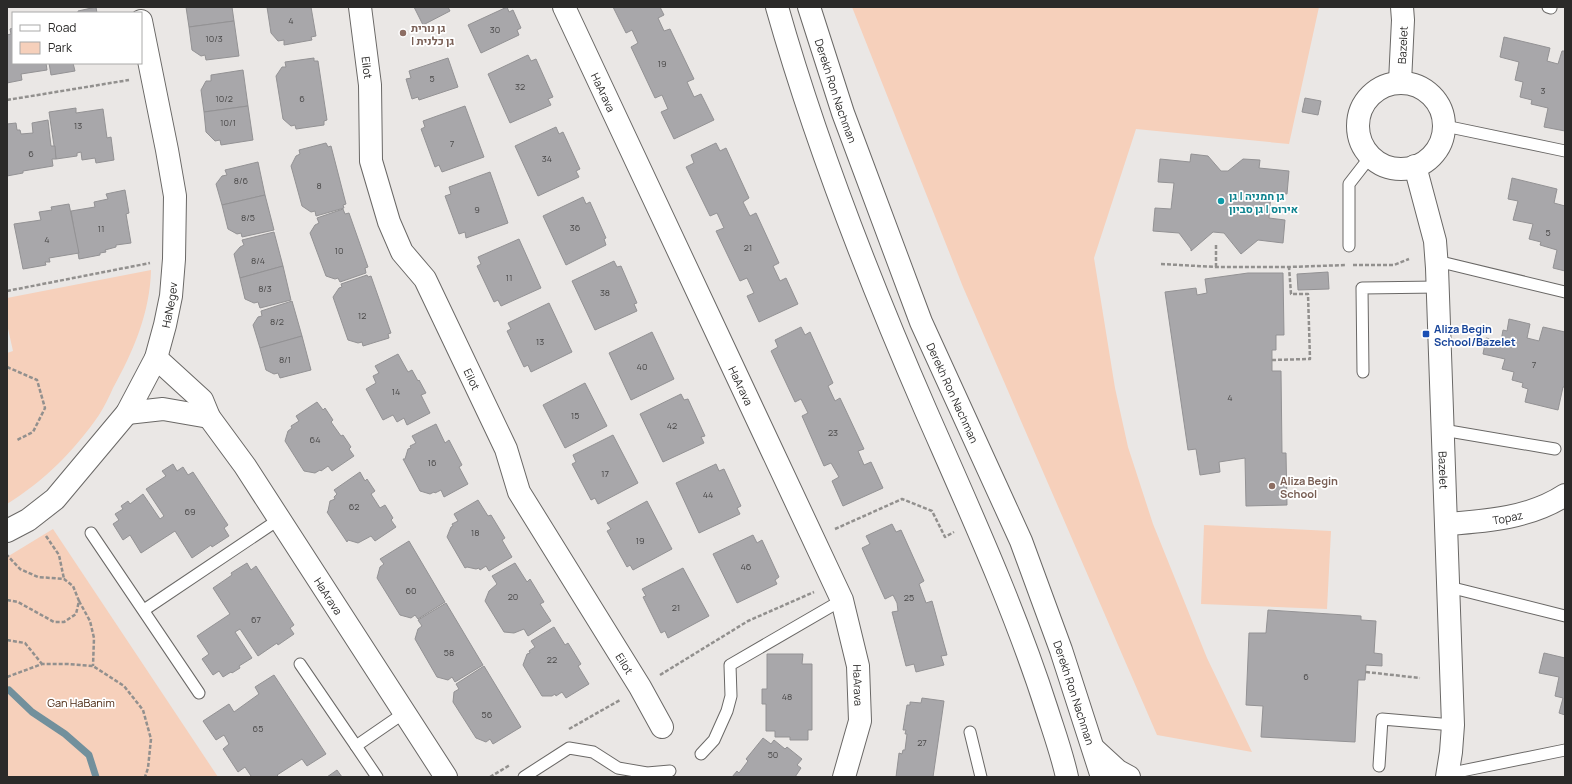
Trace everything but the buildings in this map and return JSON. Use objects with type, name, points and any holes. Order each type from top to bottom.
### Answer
[{"type":"street","name":"Eilot","points":[[360,7],[370,86],[371,161],[389,222],[402,252],[425,279],[506,449],[520,492],[640,687],[662,727]]},
{"type":"street","name":"HaArava","points":[[564,7],[842,600],[858,666],[860,721],[844,777]]},
{"type":"street","points":[[777,7],[814,124],[848,218],[892,332],[989,555],[1029,655],[1067,777]]},
{"type":"street","name":"Derekh Ron Nachman","points":[[809,7],[843,114],[922,322],[1021,541],[1061,650],[1102,777]]},
{"type":"street","name":"Bazelet","points":[[1400,82],[1403,20],[1402,7]]},
{"type":"street","name":"HaNegev","points":[[7,531],[28,520],[56,499],[127,413],[156,358],[165,325],[171,296],[175,228],[175,196],[142,27]]},
{"type":"street","points":[[1400,82],[1417,85],[1430,93],[1441,108],[1444,126],[1441,142],[1433,155],[1419,166],[1408,169],[1389,168],[1370,157],[1362,146],[1357,129],[1359,112],[1365,100],[1384,85],[1400,82]]},
{"type":"street","name":"Bazelet","points":[[1416,166],[1435,242],[1437,261],[1453,724],[1451,752],[1447,776]]},
{"type":"street","name":"HaArava","points":[[156,358],[202,400],[209,417],[245,466],[278,520],[446,777]]},
{"type":"street","points":[[127,413],[163,409],[209,417]]},
{"type":"street","name":"Topaz","points":[[1447,524],[1502,519],[1525,513],[1554,502],[1565,495]]},
{"type":"street","points":[[1094,749],[1118,771],[1129,777]]},
{"type":"lane","points":[[1444,126],[1565,151]]},
{"type":"lane","points":[[1349,246],[1349,184],[1370,157]]},
{"type":"lane","points":[[1437,261],[1565,292]]},
{"type":"lane","points":[[1363,372],[1362,288],[1438,287]]},
{"type":"lane","points":[[1443,430],[1555,448]]},
{"type":"lane","points":[[144,610],[278,520]]},
{"type":"lane","points":[[91,533],[199,693]]},
{"type":"lane","points":[[1449,587],[1565,616]]},
{"type":"lane","points":[[701,754],[714,740],[727,711],[731,696],[730,665],[842,600]]},
{"type":"lane","points":[[300,664],[376,777]]},
{"type":"lane","points":[[356,746],[404,713]]},
{"type":"lane","points":[[1379,766],[1382,719],[1453,724]]},
{"type":"lane","points":[[970,732],[981,777]]},
{"type":"lane","points":[[524,777],[569,748],[593,752],[618,768],[647,773],[670,771]]},
{"type":"lane","points":[[1447,776],[1565,750]]},
{"type":"path","points":[[7,100],[135,79]]},
{"type":"path","points":[[1216,244],[1216,266]]},
{"type":"path","points":[[1161,264],[1289,267],[1330,265],[1394,265],[1409,259]]},
{"type":"path","points":[[7,291],[150,263]]},
{"type":"path","points":[[1272,360],[1310,359],[1308,294],[1291,294],[1289,267]]},
{"type":"path","points":[[7,367],[36,380],[45,408],[33,432],[17,440]]},
{"type":"path","points":[[831,531],[902,499],[932,511],[945,537],[960,530]]},
{"type":"path","points":[[42,531],[59,555],[64,579]]},
{"type":"path","points":[[7,555],[20,569],[38,577],[64,579],[73,586],[90,621],[94,638],[93,666]]},
{"type":"path","points":[[682,661],[748,621],[816,592]]},
{"type":"path","points":[[7,600],[18,602],[54,622],[64,622],[76,614],[79,601]]},
{"type":"path","points":[[7,640],[25,643],[42,664]]},
{"type":"path","points":[[7,677],[42,664],[68,664],[93,666],[124,686],[143,710],[151,739],[148,768],[145,777]]},
{"type":"path","points":[[1366,672],[1420,678]]},
{"type":"green space","points":[[852,7],[1319,7],[1289,144],[1136,129],[1094,258],[1115,388],[1128,447],[1153,524],[1207,658],[1252,752],[1157,735],[963,287]]},
{"type":"green space","points":[[151,270],[150,286],[144,317],[134,346],[99,415],[80,441],[58,464],[33,486],[7,504],[7,353],[13,351],[7,324],[7,298]]},
{"type":"green space","points":[[1204,525],[1331,531],[1327,609],[1201,604]]},
{"type":"green space","name":"Gan HaBanim","points":[[53,529],[218,777],[7,777],[7,557]]},
{"type":"waterway","points":[[9,690],[32,712],[65,734],[89,755],[96,777]]},
{"type":"place","name":"גן נורית | גן כלנית","points":[[403,33]]},
{"type":"place","name":"גן חמניה | גן אירוס | גן סביון","points":[[1221,201]]},
{"type":"place","name":"Aliza Begin School/Bazelet","points":[[1426,334]]},
{"type":"place","name":"Aliza Begin School","points":[[1272,486]]}]
